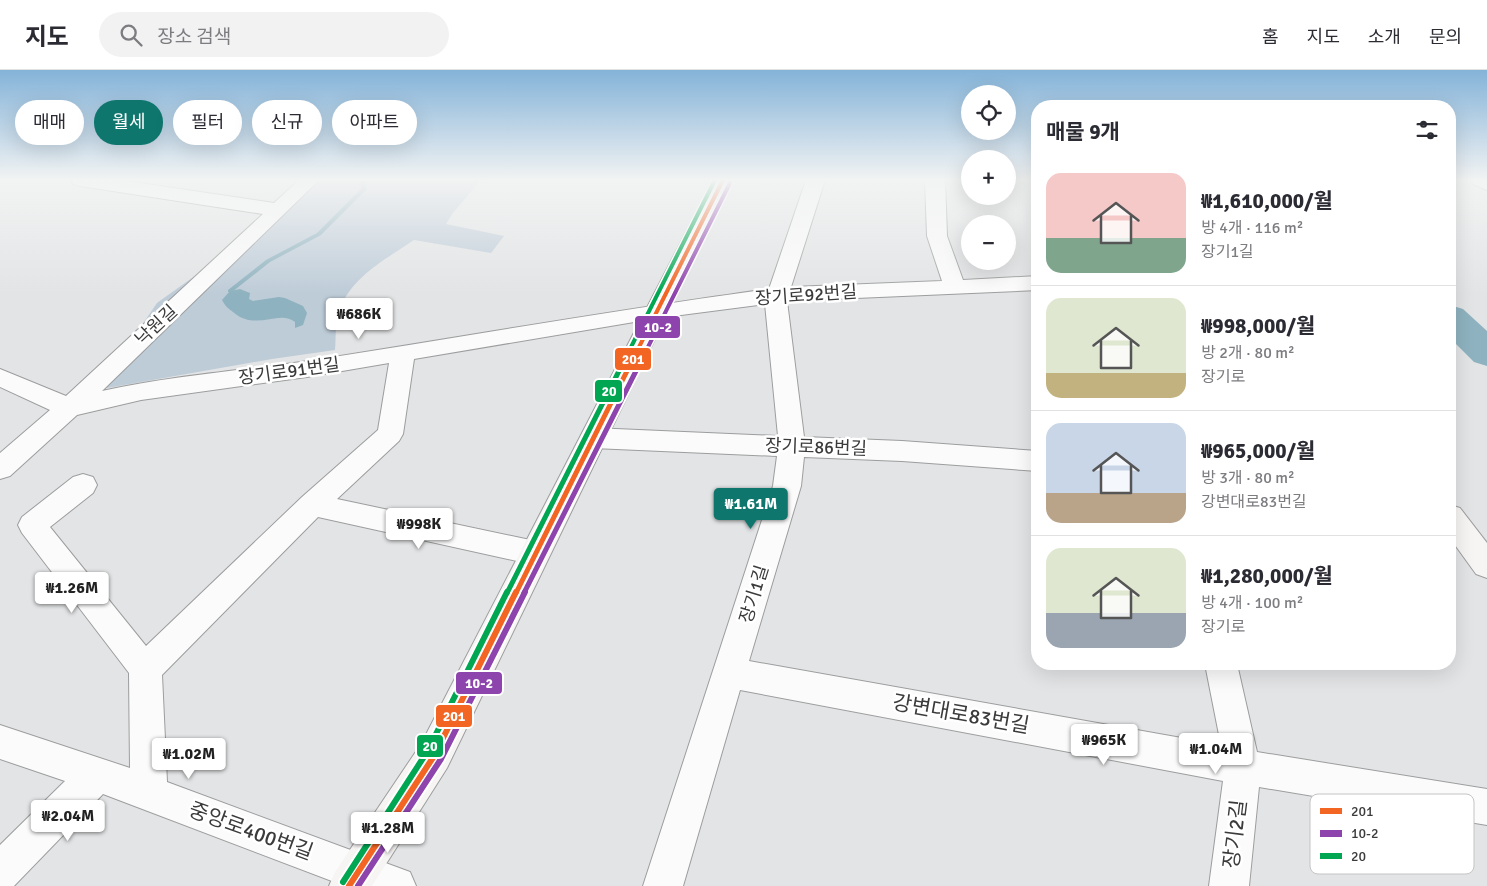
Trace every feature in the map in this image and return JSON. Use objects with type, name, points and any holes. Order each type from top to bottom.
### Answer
[{"type":"main road","points":[[354,879],[434,756],[705,218]]},
{"type":"main road","points":[[1456,524],[1487,565]]},
{"type":"street","name":"낙원길","points":[[0,469],[69,408],[269,218]]},
{"type":"street","name":"장기1길","points":[[663,886],[787,486],[792,446],[776,300],[803,218]]},
{"type":"street","points":[[936,218],[937,236],[956,287]]},
{"type":"street","name":"장기로92번길","points":[[658,311],[777,295],[1031,284]]},
{"type":"street","name":"장기로91번길","points":[[69,408],[141,391],[307,369],[658,311]]},
{"type":"street","points":[[145,669],[312,505],[390,434],[403,353]]},
{"type":"street","points":[[0,378],[69,408]]},
{"type":"street","name":"장기로86번길","points":[[593,438],[902,451],[1031,460]]},
{"type":"street","points":[[83,484],[32,524],[145,669],[149,793]]},
{"type":"street","points":[[312,505],[535,553]]},
{"type":"street","name":"장기2길","points":[[1222,670],[1243,767],[1229,886]]},
{"type":"street","name":"강변대로83번길","points":[[730,672],[1243,767],[1408,794]]},
{"type":"street","name":"중앙로400번길","points":[[0,742],[149,793],[354,879],[396,886]]},
{"type":"street","points":[[0,872],[98,774]]},
{"type":"street","name":"강변대로83번길","points":[[1474,805],[1487,807]]},
{"type":"shaded area","points":[[261,218],[450,218],[446,224],[504,236],[491,253],[414,240],[382,261],[362,277],[346,296],[337,318],[335,350],[107,388],[105,379],[157,303],[196,275]]},
{"type":"water","points":[[240,289],[250,293],[249,299],[253,301],[279,297],[303,306],[307,313],[303,325],[295,328],[295,322],[282,318],[259,321],[242,318],[224,304],[222,300],[230,291]]},
{"type":"waterway","points":[[230,291],[268,261],[319,234],[335,218]]},
{"type":"waterway","points":[[1456,323],[1487,353]]},
{"type":"transit line","name":"20","points":[[343,882],[427,752],[696,218]]},
{"type":"transit line","name":"201","points":[[349,886],[434,756],[704,218]]},
{"type":"transit line","name":"10-2","points":[[358,886],[441,759],[712,218]]}]
